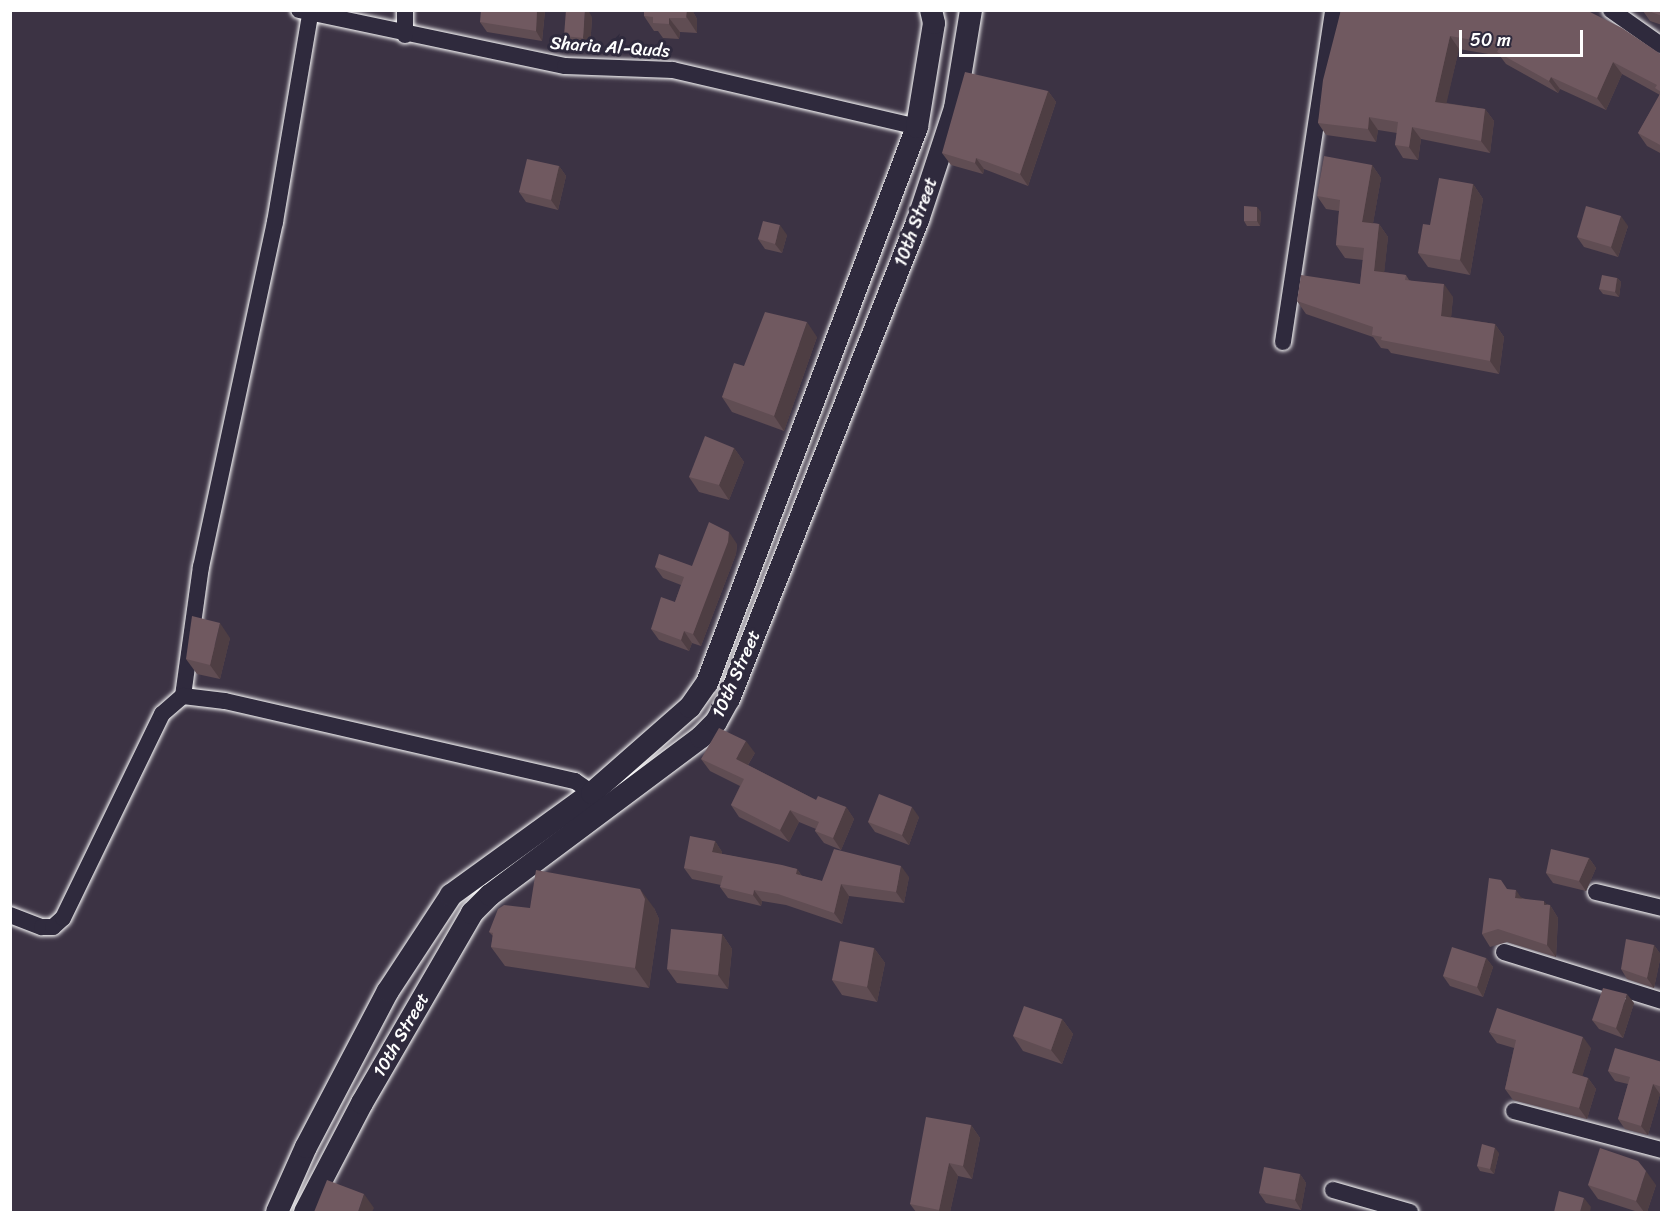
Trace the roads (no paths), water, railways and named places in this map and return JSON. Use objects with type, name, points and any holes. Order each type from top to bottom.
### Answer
[{"type":"main road","name":"10th Street","points":[[278,1212],[306,1147],[388,991],[451,895],[592,793],[690,707],[707,683],[918,127],[934,23],[931,10]]},
{"type":"main road","name":"10th Street","points":[[305,1212],[362,1103],[472,913],[490,895],[701,737],[716,722],[729,699],[918,220],[955,108],[971,10]]},
{"type":"street","points":[[405,10],[405,35]]},
{"type":"street","points":[[1283,342],[1333,10]]},
{"type":"street","points":[[1611,10],[1662,45]]},
{"type":"street","points":[[10,915],[42,927],[53,927],[63,918],[162,714],[183,696],[201,567],[275,222],[304,13]]},
{"type":"street","name":"Sharia Al-Quds","points":[[304,13],[565,66],[673,70],[918,127]]},
{"type":"street","points":[[183,696],[225,701],[575,781],[592,793]]},
{"type":"street","points":[[1596,892],[1662,908]]},
{"type":"street","points":[[1504,952],[1662,1001]]},
{"type":"street","points":[[1514,1111],[1662,1150]]},
{"type":"street","points":[[1333,1190],[1410,1212]]}]
